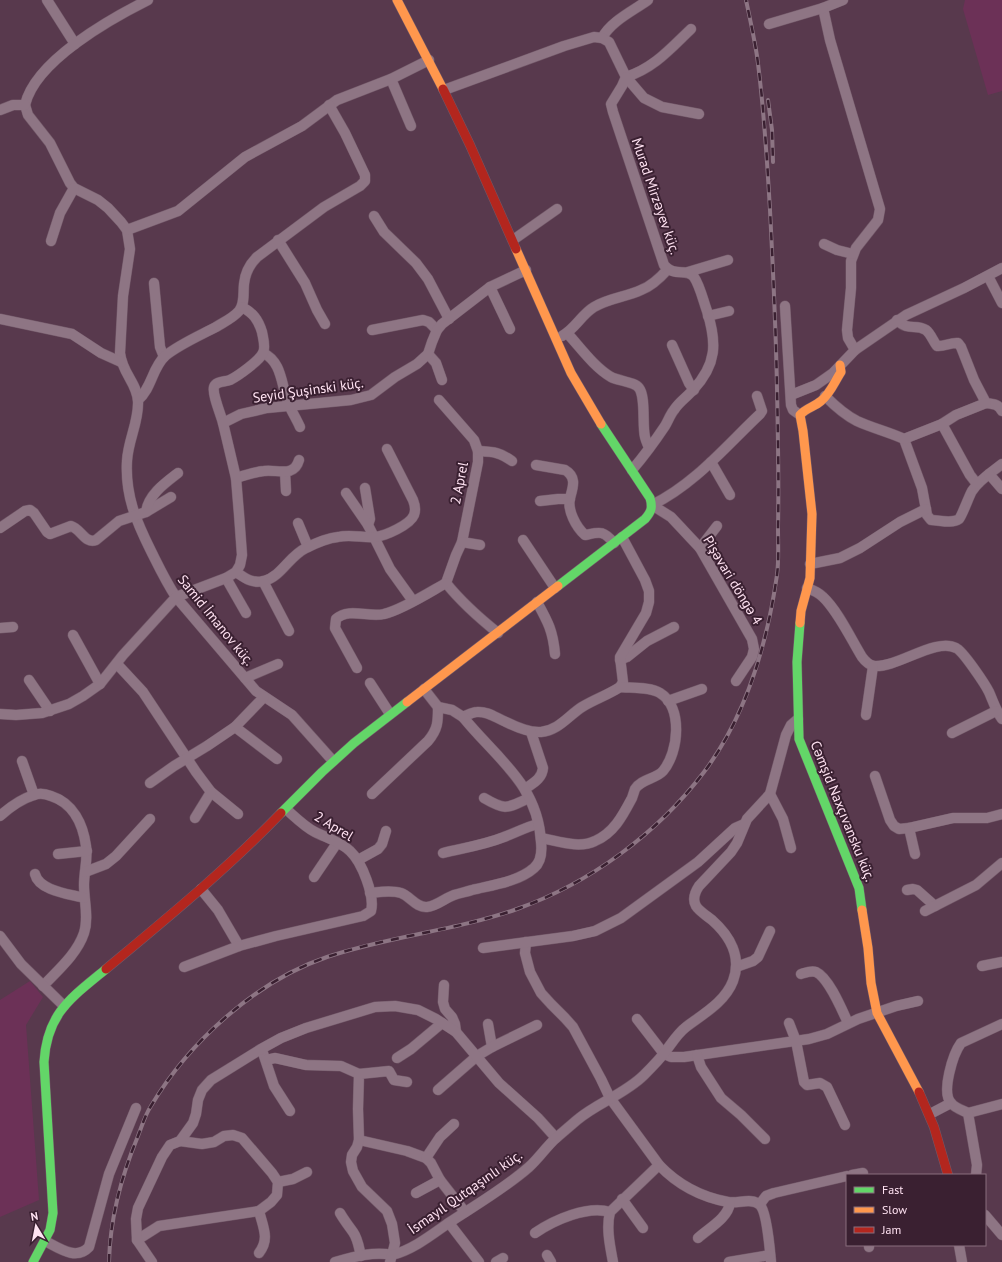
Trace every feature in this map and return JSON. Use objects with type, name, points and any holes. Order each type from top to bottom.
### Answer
[{"type":"street","points":[[47,0],[75,44]]},
{"type":"street","points":[[0,110],[13,106],[25,105],[27,95],[42,73],[75,44],[122,13],[148,0]]},
{"type":"street","points":[[32,1262],[50,1230],[52,1206],[44,1069],[45,1046],[52,1024],[64,1006],[76,994],[230,863],[333,761],[390,714],[498,633],[645,519],[650,512],[652,505],[646,490],[598,419],[571,373],[513,240],[444,90],[397,0]]},
{"type":"street","points":[[602,38],[605,31],[611,26],[648,0]]},
{"type":"street","points":[[769,24],[823,8],[843,0]]},
{"type":"street","points":[[823,8],[830,40],[880,209],[878,220],[853,254],[847,330],[848,338],[855,350]]},
{"type":"street","points":[[626,77],[636,74],[653,65],[691,29]]},
{"type":"street","points":[[444,90],[564,46],[587,39],[602,38],[612,47],[626,77],[644,98],[662,106],[699,114]]},
{"type":"street","points":[[126,230],[178,211],[245,157],[302,126],[337,100],[391,79],[428,60]]},
{"type":"street","name":"Murad Mirzəyev küç.","points":[[626,77],[611,104],[613,112],[664,265],[673,272],[688,272]]},
{"type":"street","points":[[391,79],[410,126]]},
{"type":"street","name":"Samid İmanov küç.","points":[[25,105],[28,115],[50,143],[65,176],[74,188],[98,200],[108,208],[126,230],[130,249],[123,296],[120,353],[121,362],[135,389],[138,400],[136,422],[126,461],[129,497],[135,516],[165,580],[176,597],[245,678],[264,696],[292,715],[333,761]]},
{"type":"street","points":[[138,400],[144,395],[158,364],[164,357],[173,350],[229,319],[238,312],[242,307],[245,278],[250,264],[257,257],[324,207],[360,186],[365,181],[364,175],[348,140],[329,105]]},
{"type":"street","points":[[51,241],[60,213],[74,188]]},
{"type":"street","points":[[513,240],[557,209]]},
{"type":"street","points":[[374,216],[384,232],[416,263],[428,279],[449,319]]},
{"type":"street","points":[[278,240],[308,289],[325,324]]},
{"type":"street","points":[[824,244],[837,250],[853,254]]},
{"type":"street","points":[[688,272],[728,260]]},
{"type":"street","points":[[791,395],[816,385],[855,350],[906,314],[1002,268]]},
{"type":"street","points":[[555,339],[567,333],[587,312],[595,307],[608,300],[641,290],[658,280],[668,269]]},
{"type":"street","points":[[442,380],[436,363],[428,354],[437,330],[442,324],[490,287],[526,270]]},
{"type":"street","points":[[632,470],[666,424],[675,408],[694,390],[708,370],[712,359],[714,340],[708,316],[696,281],[693,275],[688,272]]},
{"type":"street","points":[[988,276],[1002,303]]},
{"type":"street","points":[[154,283],[160,347],[164,357]]},
{"type":"street","points":[[490,287],[510,329]]},
{"type":"street","points":[[785,306],[791,405],[793,410],[800,415],[803,410],[821,400],[841,372],[840,365]]},
{"type":"street","points":[[0,714],[30,714],[50,711],[69,704],[83,696],[100,684],[123,655],[176,597],[226,578],[236,572],[240,565],[242,555],[236,478],[214,387],[217,383],[236,377],[263,353],[264,343],[256,318],[252,312],[242,307]]},
{"type":"street","points":[[708,316],[729,311]]},
{"type":"street","points":[[0,319],[72,334],[101,353],[121,362]]},
{"type":"street","points":[[372,330],[423,320],[429,322],[437,330]]},
{"type":"street","points":[[897,320],[903,326],[921,327],[926,330],[929,332],[937,346],[954,342],[958,343],[986,403]]},
{"type":"street","points":[[567,333],[596,365],[610,376],[622,381],[633,383],[640,388],[645,438],[649,448]]},
{"type":"street","points":[[672,345],[689,383],[694,390]]},
{"type":"street","points":[[263,353],[270,356],[278,366],[289,405],[300,427]]},
{"type":"street","name":"Seyid Şuşinski küç.","points":[[223,423],[246,412],[267,408],[351,400],[371,395],[395,377],[417,364],[428,354]]},
{"type":"street","points":[[652,505],[677,491],[711,462],[760,414],[762,410],[757,396]]},
{"type":"street","points":[[825,396],[845,414],[904,439],[942,424],[956,415],[986,403],[995,404],[1002,411]]},
{"type":"street","name":"2 Aprel","points":[[439,400],[474,440],[478,451],[478,462],[462,542],[446,583]]},
{"type":"street","name":"Cəmşid Naxçıvansku küç.","points":[[800,415],[812,514],[810,578],[801,611],[797,662],[799,739],[859,888],[868,948],[871,983],[877,1013],[920,1092],[930,1114],[948,1174]]},
{"type":"street","points":[[942,424],[977,484]]},
{"type":"street","points":[[904,439],[922,488],[926,509],[931,520],[953,521],[961,517],[966,502],[977,484],[1002,464]]},
{"type":"street","points":[[236,572],[250,581],[263,581],[279,573],[299,551],[308,547],[338,537],[374,537],[390,532],[410,521],[414,516],[415,508],[413,500],[387,449]]},
{"type":"street","points":[[478,451],[502,454],[512,461]]},
{"type":"street","points":[[236,478],[266,470],[285,472],[294,469],[299,460]]},
{"type":"street","points":[[711,462],[730,495]]},
{"type":"street","points":[[463,717],[471,713],[489,713],[507,723],[531,732],[546,731],[555,728],[582,707],[620,687],[623,682],[620,660],[623,650],[646,613],[649,602],[649,591],[645,580],[618,540],[604,533],[598,532],[585,535],[581,532],[574,521],[570,510],[570,499],[574,486],[573,479],[569,472],[536,465]]},
{"type":"street","points":[[285,472],[286,491]]},
{"type":"street","points":[[146,512],[149,501],[158,489],[178,473]]},
{"type":"street","points":[[989,474],[1002,489]]},
{"type":"street","points":[[365,488],[370,519],[368,525]]},
{"type":"street","points":[[346,493],[368,525],[390,569],[413,601]]},
{"type":"street","points":[[0,528],[25,511],[30,510],[50,534],[71,526],[75,527],[88,541],[92,542],[119,521],[146,512],[171,497]]},
{"type":"street","points":[[540,501],[570,499]]},
{"type":"street","name":"Pişəvari döngə 4","points":[[652,505],[671,517],[700,548],[752,638],[754,649],[752,657],[736,681]]},
{"type":"street","points":[[810,564],[840,558],[860,548],[900,522],[926,509]]},
{"type":"street","points":[[298,523],[308,547]]},
{"type":"street","points":[[700,548],[717,526]]},
{"type":"street","points":[[523,540],[555,588]]},
{"type":"street","points":[[462,542],[480,545]]},
{"type":"street","points":[[226,578],[246,613]]},
{"type":"street","points":[[263,581],[289,630]]},
{"type":"street","points":[[357,668],[335,628],[336,619],[339,616],[362,613],[376,615],[385,614],[446,583],[472,613],[498,633]]},
{"type":"street","points":[[807,588],[823,597],[833,608],[862,657],[873,666],[888,664],[943,646],[956,648],[985,684],[999,715],[952,733]]},
{"type":"street","points":[[537,602],[549,625],[553,636],[556,654]]},
{"type":"street","points":[[0,628],[13,627]]},
{"type":"street","points":[[620,660],[627,657],[647,641],[674,627]]},
{"type":"street","points":[[73,635],[100,684]]},
{"type":"street","points":[[117,664],[143,692],[210,792],[238,814]]},
{"type":"street","points":[[245,678],[278,664]]},
{"type":"street","points":[[866,715],[873,666]]},
{"type":"street","points":[[29,680],[50,711]]},
{"type":"street","points":[[370,683],[390,714]]},
{"type":"street","points":[[541,838],[580,845],[594,842],[608,834],[617,823],[633,796],[635,789],[641,783],[662,771],[670,757],[676,743],[676,730],[674,715],[668,700],[659,692],[652,690],[620,687]]},
{"type":"street","points":[[372,794],[428,741],[434,733],[438,724],[438,707],[424,689]]},
{"type":"street","points":[[668,700],[702,689]]},
{"type":"street","points":[[150,783],[235,727],[264,696]]},
{"type":"street","points":[[184,967],[239,946],[363,916],[371,911],[373,904],[370,893],[400,893],[420,906],[426,907],[434,905],[455,895],[506,882],[527,873],[536,867],[542,850],[541,838],[538,824],[527,794],[517,776],[476,733],[463,717],[452,710],[438,707]]},
{"type":"street","name":"İsmayıl Qutqaşınlı küç.","points":[[391,1258],[410,1248],[505,1185],[529,1166],[556,1138],[578,1119],[644,1075],[664,1054],[677,1036],[686,1027],[707,1012],[726,994],[733,981],[736,960],[728,938],[723,930],[696,906],[694,898],[699,886],[737,843],[744,824],[752,812],[770,794],[786,735],[791,725],[798,719]]},
{"type":"street","points":[[235,727],[277,759]]},
{"type":"street","points":[[484,798],[498,806],[510,806],[527,794],[543,774],[543,768],[531,732]]},
{"type":"street","points":[[22,761],[34,795]]},
{"type":"street","points":[[876,776],[890,820],[894,826],[899,829],[953,818],[987,818],[1002,814]]},
{"type":"street","points":[[195,818],[210,792]]},
{"type":"street","points":[[0,816],[20,801],[34,795],[44,794],[54,797],[67,804],[76,815],[80,823],[86,851],[84,898],[86,920],[84,932],[79,945],[68,959],[42,986]]},
{"type":"street","points":[[770,794],[783,819],[791,848]]},
{"type":"street","name":"2 Aprel","points":[[286,809],[313,831],[346,847],[358,860],[370,893]]},
{"type":"street","points":[[86,872],[106,864],[116,856],[150,819]]},
{"type":"street","points":[[443,853],[486,843],[504,837],[523,828],[538,824]]},
{"type":"street","points":[[483,948],[573,936],[607,926],[621,918],[698,862],[735,828],[744,824]]},
{"type":"street","points":[[909,828],[915,854]]},
{"type":"street","points":[[358,860],[378,849],[382,844],[386,830]]},
{"type":"street","points":[[314,877],[338,843]]},
{"type":"street","points":[[58,854],[86,851]]},
{"type":"street","points":[[925,911],[976,885],[1002,863]]},
{"type":"street","points":[[35,874],[39,883],[62,893],[84,898]]},
{"type":"street","points":[[201,889],[218,910],[239,946]]},
{"type":"street","points":[[907,890],[917,890],[935,906]]},
{"type":"street","points":[[736,967],[753,962],[758,957],[770,931]]},
{"type":"street","points":[[0,936],[21,964],[64,1006]]},
{"type":"street","points":[[526,942],[526,953],[530,972],[541,993],[573,1027],[610,1098],[667,1173],[694,1192],[730,1203],[750,1202],[760,1204],[763,1208],[771,1258],[729,1262]]},
{"type":"street","points":[[982,966],[1002,962]]},
{"type":"street","points":[[800,974],[811,971],[817,972],[830,987],[848,1023]]},
{"type":"street","points":[[444,985],[443,1002],[445,1009],[452,1017],[456,1032]]},
{"type":"street","points":[[637,1019],[664,1054],[671,1057],[697,1055],[796,1041],[827,1034],[848,1023],[896,1006],[918,1001]]},
{"type":"street","points":[[180,1141],[193,1123],[198,1100],[202,1090],[211,1080],[261,1049],[292,1033],[375,1007],[395,1006],[418,1010],[456,1032],[499,1083],[538,1118],[556,1138]]},
{"type":"street","points":[[397,1058],[411,1049],[442,1023]]},
{"type":"street","points":[[788,1023],[796,1041],[804,1082],[807,1085],[820,1083],[827,1087],[845,1125]]},
{"type":"street","points":[[488,1024],[492,1047]]},
{"type":"street","points":[[1002,1024],[961,1043],[957,1049],[947,1089],[947,1095],[951,1103],[968,1113],[1002,1104]]},
{"type":"street","points":[[438,1090],[477,1056],[537,1025]]},
{"type":"street","points":[[261,1049],[274,1086],[290,1111]]},
{"type":"street","points":[[697,1055],[701,1067],[721,1098],[765,1139]]},
{"type":"street","points":[[266,1060],[275,1058],[306,1065],[341,1066],[359,1074],[389,1071],[394,1080],[407,1082]]},
{"type":"street","points":[[335,1262],[382,1253],[391,1258],[395,1243],[392,1224],[387,1212],[362,1187],[351,1162],[352,1155],[359,1140],[359,1074]]},
{"type":"street","points":[[930,1114],[951,1103]]},
{"type":"street","points":[[45,1241],[73,1254],[80,1254],[89,1247],[109,1174],[136,1108]]},
{"type":"street","points":[[968,1113],[977,1165],[976,1174]]},
{"type":"street","points":[[426,1158],[440,1137],[454,1124]]},
{"type":"street","points":[[138,1240],[159,1226],[259,1212],[277,1195],[278,1182],[242,1138],[233,1135],[224,1136],[214,1142],[202,1144],[180,1141],[170,1145],[162,1157],[138,1208],[136,1219],[138,1240],[152,1262]]},
{"type":"street","points":[[359,1140],[407,1151],[426,1158],[431,1163],[440,1180],[465,1212]]},
{"type":"street","points":[[613,1262],[609,1241],[608,1223],[610,1212],[659,1164]]},
{"type":"street","points":[[278,1182],[293,1179],[307,1172]]},
{"type":"street","points":[[855,1174],[862,1172]]},
{"type":"street","points":[[760,1204],[766,1196],[774,1193],[846,1176]]},
{"type":"street","points":[[416,1193],[440,1180]]},
{"type":"street","points":[[622,1199],[643,1228]]},
{"type":"street","points":[[698,1238],[722,1218],[729,1208],[730,1203]]},
{"type":"street","points":[[535,1233],[548,1224],[579,1213],[598,1210],[610,1212]]},
{"type":"street","points":[[259,1212],[266,1239],[264,1247],[259,1253]]},
{"type":"street","points":[[340,1213],[356,1237],[361,1256]]},
{"type":"street","points":[[986,1216],[1002,1235]]},
{"type":"street","points":[[449,1223],[479,1262]]},
{"type":"street","points":[[959,1246],[962,1262]]},
{"type":"shaded area","points":[[965,0],[1002,0],[1002,91],[988,95],[963,9]]},
{"type":"shaded area","points":[[30,981],[43,997],[26,1025],[39,1200],[0,1217],[0,1000]]},
{"type":"railway","points":[[109,1262],[114,1214],[122,1182],[126,1167],[147,1113],[167,1082],[185,1059],[227,1016],[275,981],[327,957],[374,944],[494,917],[544,898],[596,871],[643,836],[685,795],[704,772],[732,727],[753,678],[761,653],[773,601],[778,557],[777,367],[770,210],[765,133],[757,56],[746,0]]},
{"type":"railway","points":[[768,100],[772,130],[773,162]]},
{"type":"traffic: fast","points":[[558,586],[645,519],[651,510],[650,498],[601,424]]},
{"type":"traffic: fast","points":[[800,623],[797,662],[799,739],[859,888],[862,910]]},
{"type":"traffic: fast","points":[[281,813],[322,772],[354,743],[407,702]]},
{"type":"traffic: fast","points":[[33,1262],[50,1230],[53,1213],[44,1062],[46,1045],[50,1031],[63,1008],[72,998],[106,969]]},
{"type":"traffic: slow","points":[[397,0],[443,89]]},
{"type":"traffic: slow","points":[[516,249],[571,373],[601,424]]},
{"type":"traffic: slow","points":[[800,623],[801,611],[810,578],[812,514],[800,415],[827,395],[841,372],[840,365]]},
{"type":"traffic: slow","points":[[407,702],[558,586]]},
{"type":"traffic: slow","points":[[862,910],[868,948],[871,983],[877,1013],[919,1092]]},
{"type":"traffic: jam","points":[[443,89],[470,145],[516,249]]},
{"type":"traffic: jam","points":[[106,969],[218,874],[281,813]]},
{"type":"traffic: jam","points":[[919,1092],[934,1127],[948,1174]]}]
